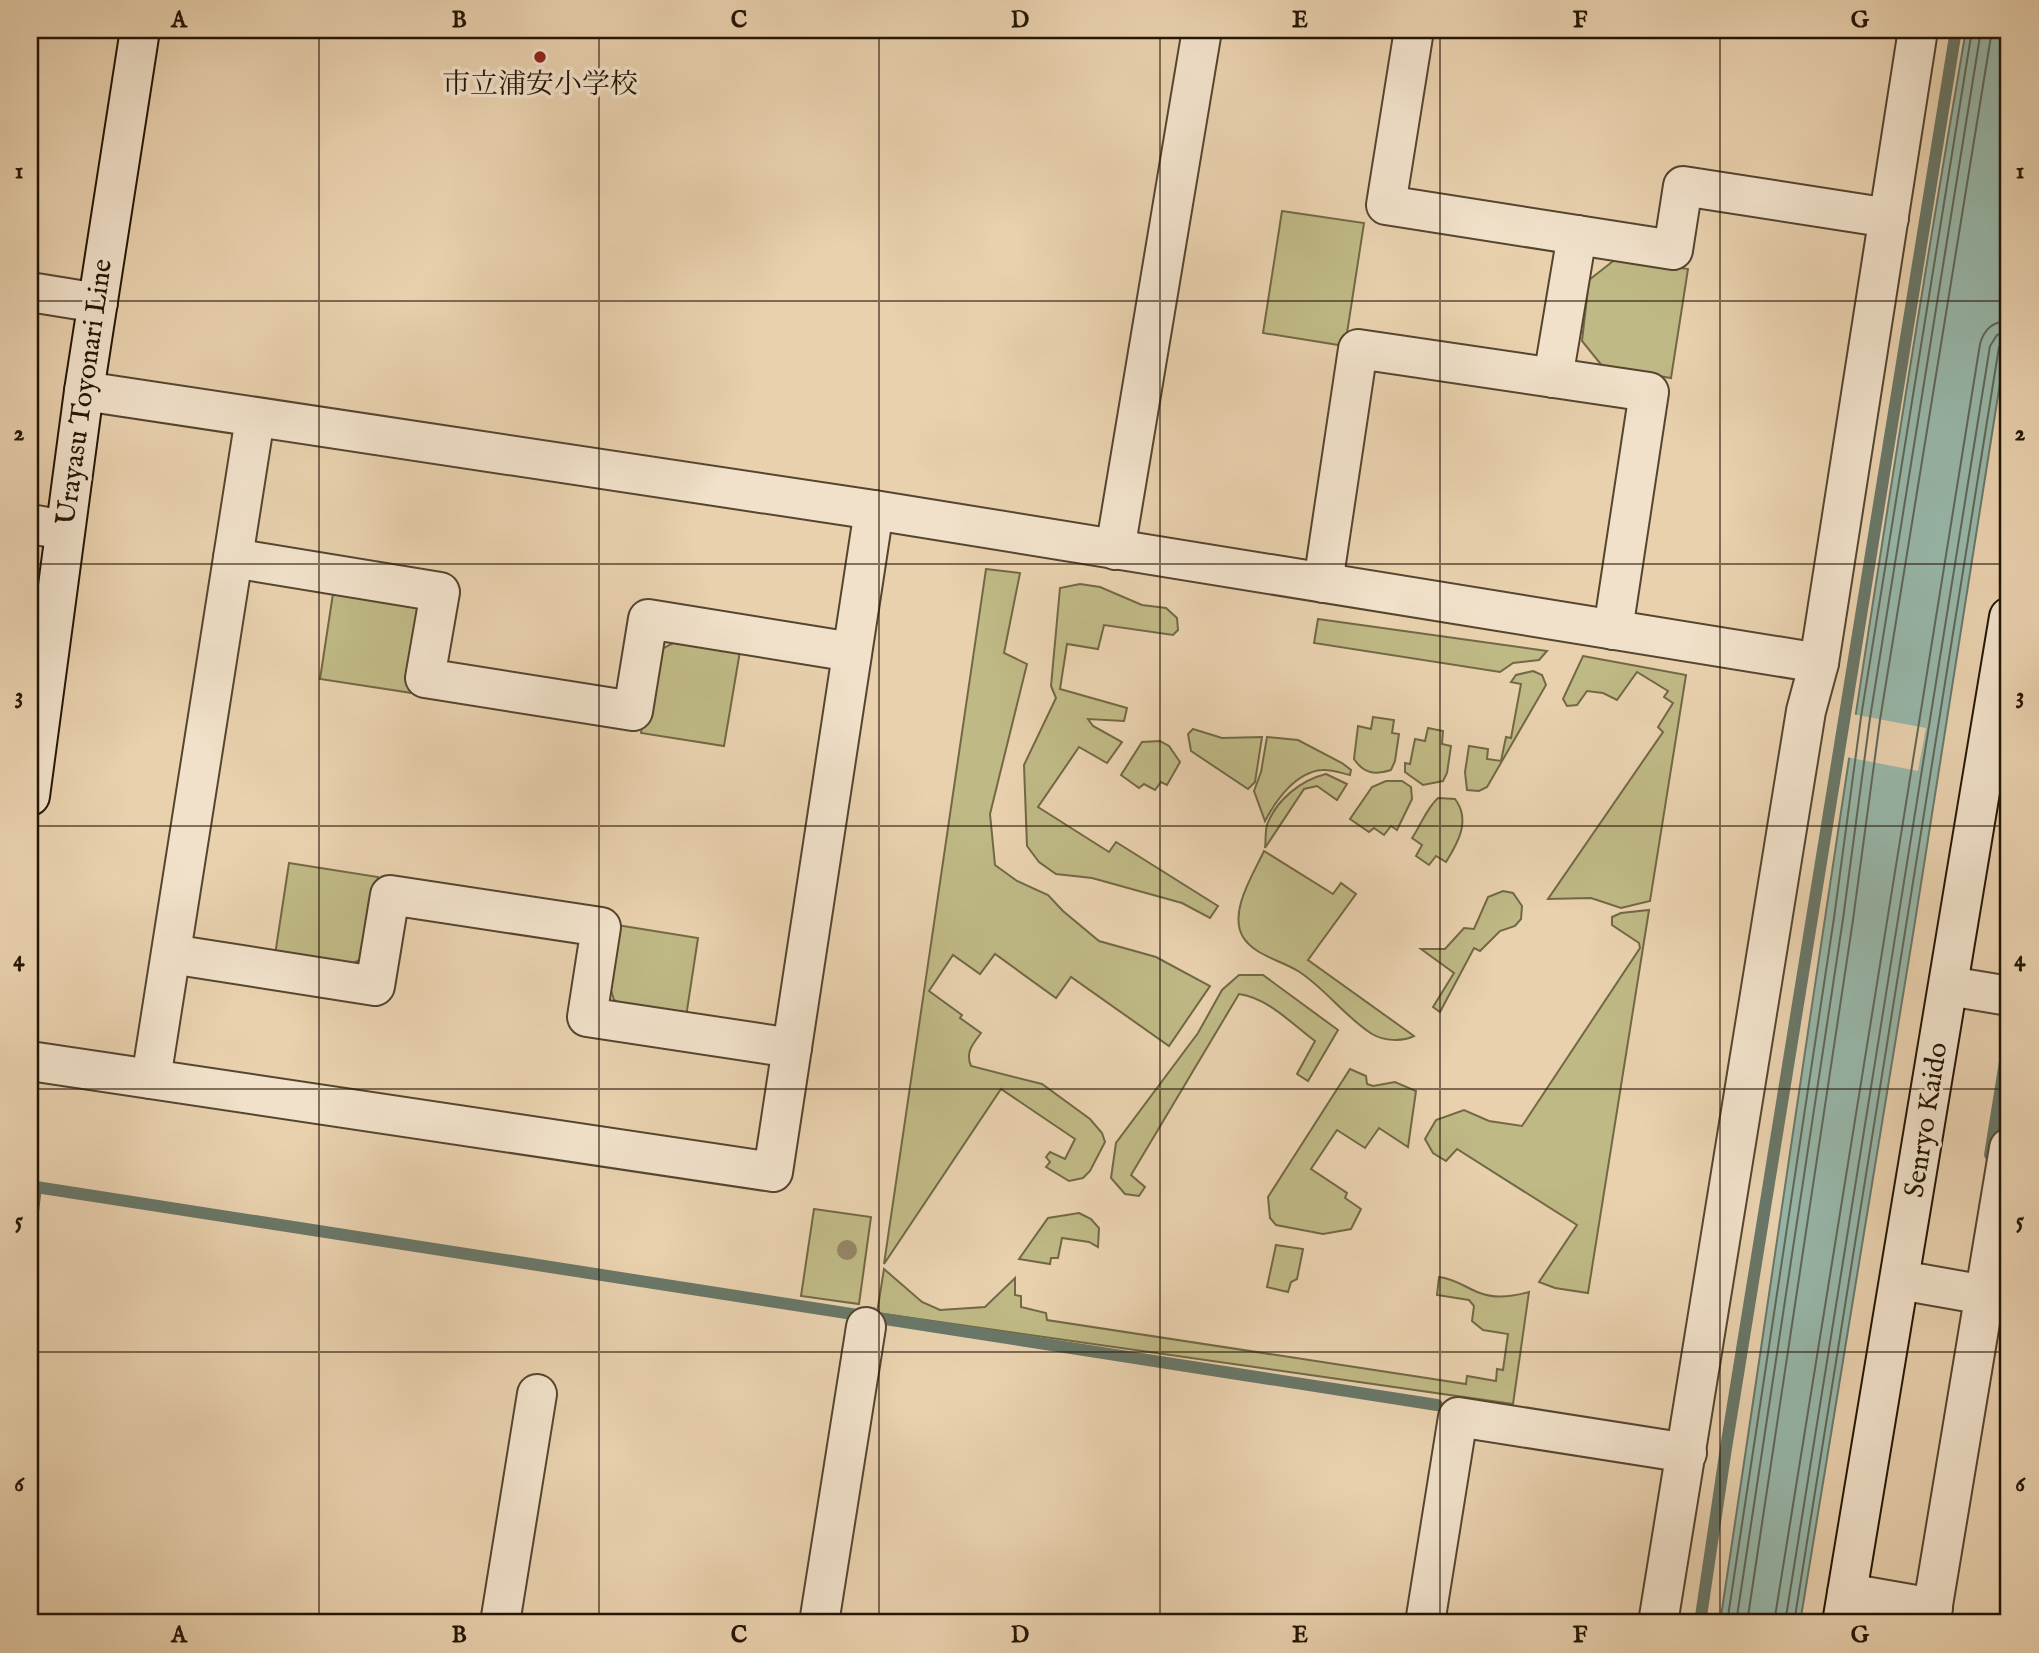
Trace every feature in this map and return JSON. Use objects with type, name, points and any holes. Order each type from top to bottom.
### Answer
[{"type":"street","name":"Urayasu Toyonari Line","points":[[30,786],[47,527],[84,391],[141,30]]},
{"type":"street","points":[[1115,550],[1202,30]]},
{"type":"street","points":[[1414,30],[1386,205],[1673,250],[1683,186],[1889,218]]},
{"type":"street","points":[[1658,1623],[1688,1453],[1806,711],[1819,663],[1918,30]]},
{"type":"street","points":[[1553,378],[1577,235]]},
{"type":"street","points":[[30,292],[97,303]]},
{"type":"street","points":[[1323,583],[1358,349],[1649,392],[1613,630]]},
{"type":"street","points":[[84,391],[874,510],[1819,663]]},
{"type":"street","points":[[151,1080],[255,418]]},
{"type":"street","points":[[30,1061],[773,1172],[874,510]]},
{"type":"street","points":[[233,558],[440,592],[425,678],[633,712],[648,619],[852,652]]},
{"type":"street","name":"Senryo Kaido","points":[[1844,1608],[2009,617]]},
{"type":"street","points":[[171,954],[375,986],[390,895],[601,927],[587,1017],[792,1048]]},
{"type":"street","points":[[1949,986],[2005,996]]},
{"type":"street","points":[[1844,1608],[1921,1610],[1969,1292],[2009,1148]]},
{"type":"street","points":[[1900,1280],[1969,1292]]},
{"type":"street","points":[[819,1623],[866,1327]]},
{"type":"street","points":[[500,1623],[537,1394]]},
{"type":"street","points":[[1425,1623],[1458,1417],[1688,1453]]},
{"type":"shaded area","points":[[1282,211],[1364,223],[1345,346],[1263,333]]},
{"type":"shaded area","points":[[1617,258],[1688,269],[1671,378],[1603,367],[1582,341],[1589,280]]},
{"type":"shaded area","points":[[986,569],[1020,573],[1004,653],[1027,664],[990,814],[995,865],[1017,881],[1048,895],[1099,941],[1156,957],[1210,986],[1169,1046],[1071,977],[1056,998],[995,954],[980,974],[953,955],[929,991],[981,1033],[969,1052],[971,1066],[1042,1084],[1090,1119],[1102,1133],[1105,1142],[1090,1171],[1083,1178],[1069,1181],[1046,1167],[1050,1162],[1046,1157],[1050,1152],[1065,1159],[1075,1139],[1001,1089],[884,1264]]},
{"type":"shaded area","points":[[1080,584],[1100,587],[1142,605],[1166,608],[1177,618],[1178,630],[1173,635],[1104,625],[1098,649],[1067,644],[1060,689],[1127,708],[1124,721],[1088,719],[1093,726],[1122,742],[1107,763],[1079,747],[1038,807],[1109,852],[1116,842],[1218,906],[1210,918],[1182,903],[1092,878],[1056,874],[1039,862],[1027,846],[1024,765],[1056,698],[1051,686],[1060,588]]},
{"type":"shaded area","points":[[334,587],[427,600],[412,693],[320,679]]},
{"type":"shaded area","points":[[1318,619],[1547,651],[1539,660],[1513,663],[1500,672],[1314,643]]},
{"type":"shaded area","points":[[675,642],[740,651],[724,746],[641,733],[651,667],[658,651]]},
{"type":"shaded area","points":[[1583,656],[1686,675],[1650,901],[1621,908],[1591,898],[1548,899],[1663,732],[1658,727],[1673,703],[1664,697],[1668,691],[1637,672],[1617,700],[1603,693],[1587,691],[1577,705],[1567,706],[1563,699]]},
{"type":"shaded area","points":[[1533,671],[1542,675],[1546,685],[1487,787],[1479,791],[1467,790],[1465,772],[1469,746],[1488,749],[1487,759],[1501,761],[1506,737],[1511,738],[1521,684],[1511,682],[1516,675]]},
{"type":"shaded area","points":[[1373,717],[1394,720],[1392,733],[1399,734],[1391,770],[1370,772],[1354,759],[1358,726],[1371,729]]},
{"type":"shaded area","points":[[1428,728],[1443,731],[1442,744],[1451,746],[1447,773],[1443,781],[1423,785],[1405,772],[1405,763],[1410,764],[1415,739],[1425,741]]},
{"type":"shaded area","points":[[1193,729],[1222,738],[1262,737],[1255,782],[1248,789],[1191,751],[1188,734]]},
{"type":"shaded area","points":[[1267,737],[1298,740],[1342,763],[1351,770],[1350,775],[1325,770],[1304,776],[1295,781],[1281,796],[1265,821],[1254,791],[1261,772]]},
{"type":"shaded area","points":[[1160,741],[1169,746],[1180,762],[1167,785],[1161,782],[1155,790],[1144,784],[1139,788],[1121,775],[1142,742]]},
{"type":"shaded area","points":[[1326,774],[1347,784],[1337,800],[1317,786],[1304,789],[1265,848],[1267,825],[1276,807],[1299,786]]},
{"type":"shaded area","points":[[1386,781],[1402,781],[1411,787],[1412,799],[1397,830],[1391,826],[1384,835],[1374,828],[1369,832],[1350,819],[1372,787]]},
{"type":"shaded area","points":[[1438,798],[1455,799],[1462,815],[1461,831],[1446,862],[1436,856],[1429,865],[1416,856],[1422,845],[1412,838]]},
{"type":"shaded area","points":[[1264,851],[1333,894],[1341,883],[1356,894],[1308,960],[1414,1036],[1393,1040],[1372,1034],[1308,978],[1260,953],[1243,937],[1239,927],[1240,905]]},
{"type":"shaded area","points":[[289,863],[378,877],[366,957],[347,966],[275,955]]},
{"type":"shaded area","points":[[1503,891],[1513,893],[1522,906],[1521,919],[1515,926],[1500,931],[1480,951],[1474,948],[1440,1012],[1433,1007],[1454,973],[1421,949],[1445,949],[1464,928],[1474,929],[1488,897]]},
{"type":"shaded area","points":[[1649,910],[1588,1293],[1555,1288],[1539,1282],[1577,1225],[1457,1149],[1446,1161],[1433,1153],[1425,1139],[1436,1120],[1464,1110],[1489,1121],[1522,1126],[1640,948],[1639,943],[1612,925],[1612,917],[1621,913]]},
{"type":"shaded area","points":[[617,925],[698,938],[686,1017],[630,1008],[614,1000],[609,984]]},
{"type":"shaded area","points":[[1239,975],[1263,975],[1338,1030],[1308,1081],[1297,1074],[1315,1041],[1270,1006],[1250,996],[1239,994],[1131,1175],[1145,1187],[1139,1196],[1125,1194],[1111,1178],[1116,1143],[1198,1033],[1222,990]]},
{"type":"shaded area","points":[[1350,1069],[1366,1076],[1367,1084],[1373,1086],[1395,1082],[1416,1091],[1408,1147],[1379,1128],[1365,1148],[1337,1130],[1311,1169],[1347,1193],[1345,1198],[1361,1209],[1351,1229],[1323,1234],[1276,1225],[1270,1218],[1268,1197]]},
{"type":"shaded area","points":[[814,1209],[871,1217],[859,1304],[801,1296]]},
{"type":"shaded area","points":[[1079,1213],[1091,1219],[1099,1228],[1098,1247],[1089,1242],[1062,1238],[1058,1258],[1051,1258],[1050,1264],[1019,1259],[1048,1218]]},
{"type":"shaded area","points":[[1276,1245],[1303,1249],[1297,1279],[1291,1282],[1288,1292],[1267,1287]]},
{"type":"shaded area","points":[[884,1269],[922,1302],[940,1310],[985,1307],[1015,1278],[1015,1295],[1021,1296],[1021,1307],[1046,1313],[1047,1320],[1466,1384],[1467,1376],[1496,1381],[1497,1369],[1503,1370],[1508,1334],[1483,1330],[1472,1321],[1474,1306],[1469,1300],[1437,1295],[1439,1277],[1492,1296],[1529,1292],[1513,1404],[877,1313]]},
{"type":"water","points":[[1966,30],[2009,30],[2009,326],[1800,1623],[1720,1623],[1869,626]]},
{"type":"pier","points":[[1964,30],[1905,381],[1929,222]]},
{"type":"pier","points":[[1894,449],[1852,714],[1926,728],[1918,771],[1846,757],[1851,716]]},
{"type":"waterway","points":[[1700,1623],[1956,30]]},
{"type":"waterway","points":[[2008,998],[2006,1011],[2009,1034]]},
{"type":"waterway","points":[[1990,1155],[2009,1037]]},
{"type":"waterway","points":[[30,1237],[36,1187],[1437,1405]]},
{"type":"place","name":"市立浦安小学校","points":[[540,57]]}]
